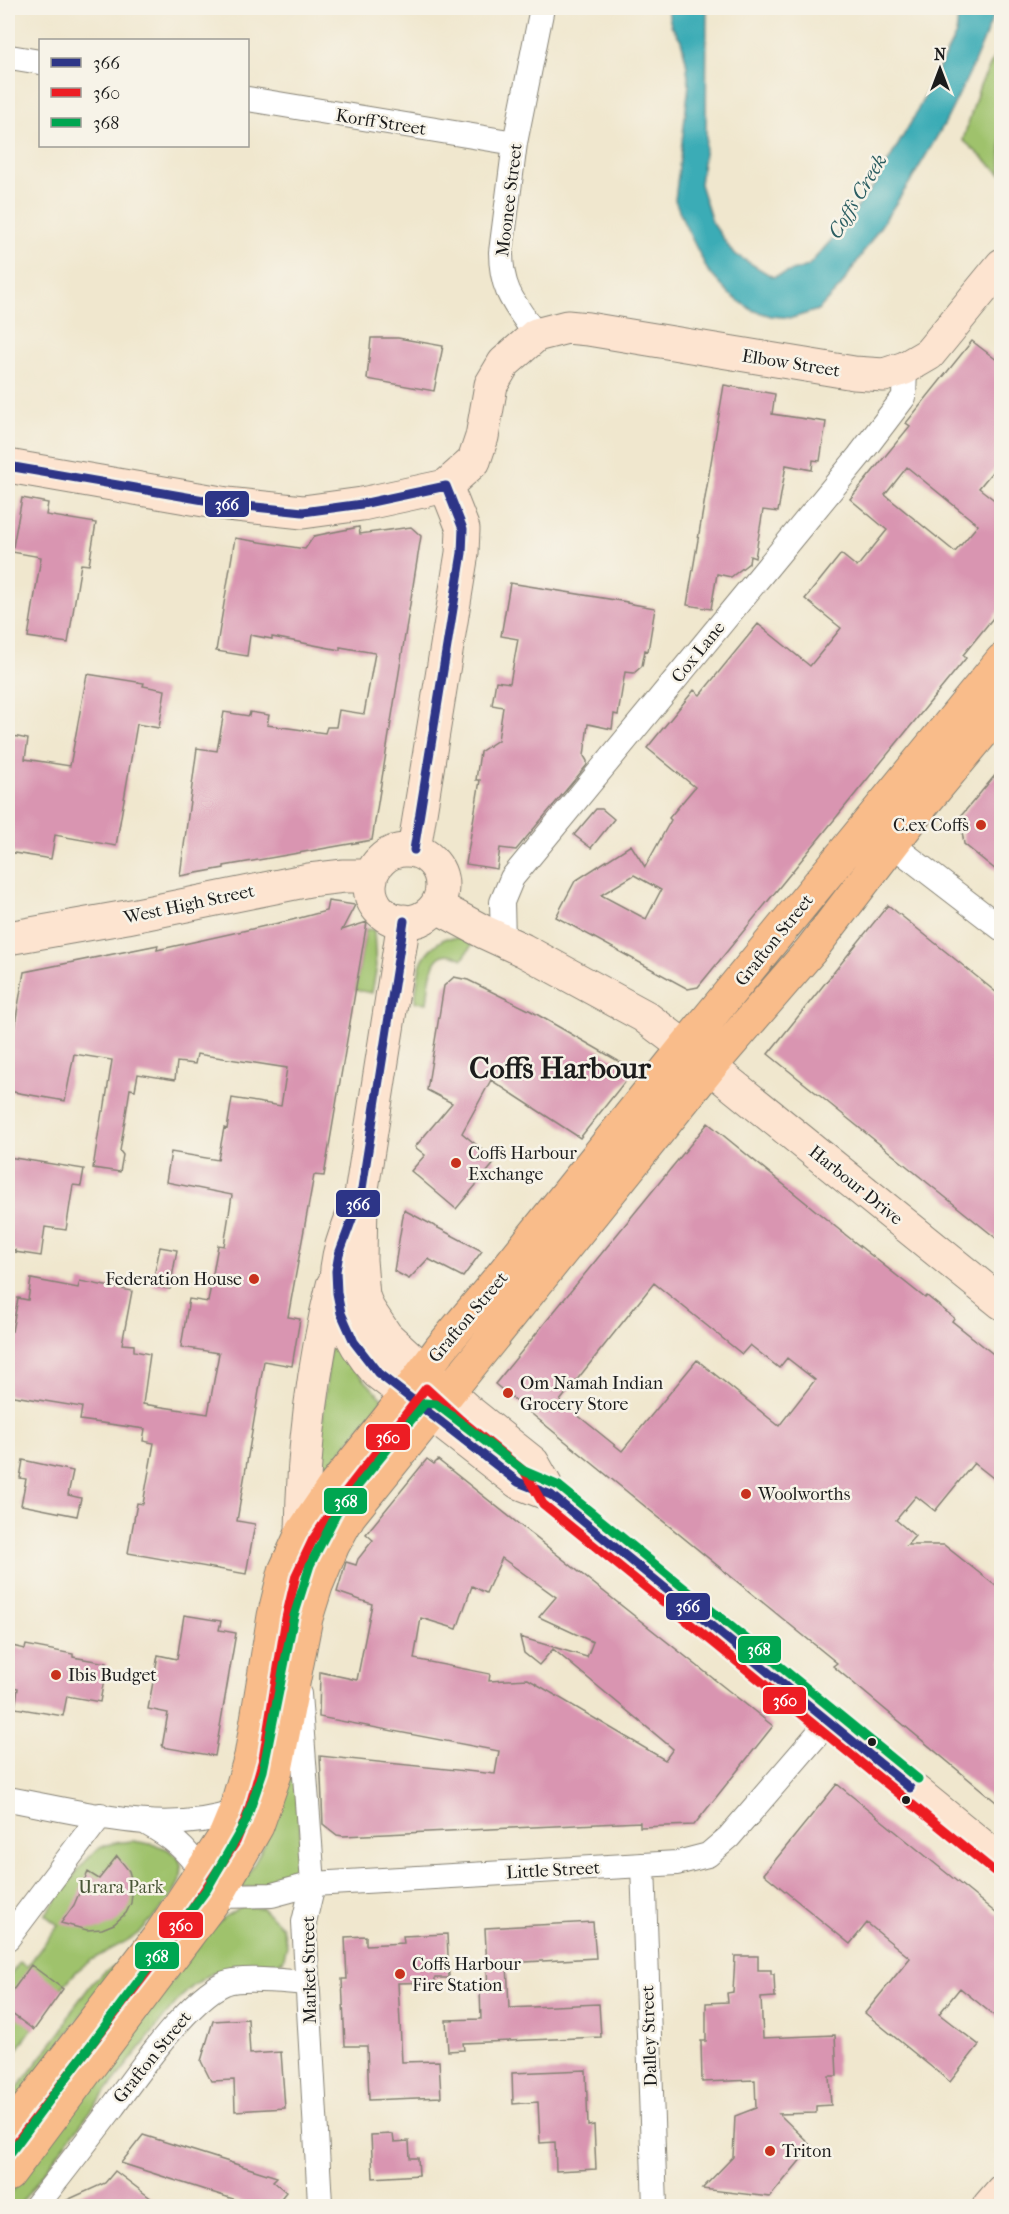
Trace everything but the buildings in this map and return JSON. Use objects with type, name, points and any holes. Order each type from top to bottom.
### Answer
[{"type":"highway","name":"Grafton Street","points":[[8,2133],[158,1938],[209,1884],[257,1826],[275,1774],[297,1662],[316,1586],[333,1545],[426,1393],[502,1275],[698,1057],[1002,660]]},
{"type":"highway","name":"Grafton Street","points":[[698,1057],[811,950],[923,804],[1002,709]]},
{"type":"highway","name":"Grafton Street","points":[[8,2175],[209,1884],[235,1812],[251,1756],[279,1593],[285,1571],[302,1533],[332,1490],[426,1393]]},
{"type":"street","name":"Moonee Street","points":[[536,335],[506,290],[501,270],[501,252],[515,143],[542,8]]},
{"type":"street","points":[[10,57],[39,62]]},
{"type":"street","name":"Korff Street","points":[[249,99],[515,143]]},
{"type":"street","name":"Elbow Street","points":[[536,335],[567,327],[588,329],[854,373],[884,375],[905,369],[929,354],[1002,265]]},
{"type":"street","points":[[8,466],[227,504],[303,512],[362,504],[446,486],[474,461],[482,437],[492,385],[501,368],[519,347],[536,335]]},
{"type":"street","name":"Cox Lane","points":[[503,940],[502,902],[512,878],[859,456],[904,397],[905,369]]},
{"type":"street","points":[[414,850],[462,553],[463,530],[446,486]]},
{"type":"street","points":[[893,845],[1002,929]]},
{"type":"street","points":[[402,850],[414,850],[425,855],[434,863],[440,873],[441,895],[436,906],[422,918],[404,921],[393,919],[384,914],[372,897],[371,879],[381,861],[391,854],[402,850]]},
{"type":"street","name":"West High Street","points":[[8,938],[127,917],[309,880],[344,876],[363,876],[371,879]]},
{"type":"street","points":[[436,906],[644,1016],[698,1057]]},
{"type":"street","points":[[404,921],[361,1194],[360,1260],[363,1296],[368,1309],[426,1393],[518,1482],[551,1496],[1002,1862]]},
{"type":"street","name":"Harbour Drive","points":[[698,1057],[1002,1303]]},
{"type":"street","points":[[302,1533],[303,1490],[322,1326],[339,1254],[361,1194]]},
{"type":"street","points":[[336,1271],[341,1313],[354,1342],[378,1373],[426,1393]]},
{"type":"street","name":"Market Street","points":[[297,1662],[314,1884],[304,1922],[320,2203],[322,2206]]},
{"type":"street","name":"Little Street","points":[[209,1884],[272,1895],[314,1884],[676,1863],[708,1855],[729,1838],[829,1721]]},
{"type":"street","points":[[8,1799],[148,1824],[211,1821],[235,1812]]},
{"type":"street","points":[[8,1938],[101,1815]]},
{"type":"street","points":[[148,1824],[171,1837],[186,1851],[209,1884]]},
{"type":"street","name":"Dalley Street","points":[[643,1865],[655,2206]]},
{"type":"street","name":"Grafton Street","points":[[36,2206],[148,2060],[195,2004],[212,1990],[228,1982],[259,1980],[308,1983]]},
{"type":"street","points":[[989,2206],[1002,2192]]},
{"type":"green space","points":[[1001,44],[1001,174],[963,140],[980,85]]},
{"type":"green space","points":[[366,929],[374,930],[376,971],[372,993],[355,990]]},
{"type":"green space","points":[[446,938],[462,938],[473,943],[463,959],[443,955],[437,959],[431,974],[427,1003],[415,1002],[419,972],[424,957],[429,950]]},
{"type":"green space","points":[[332,1327],[350,1365],[383,1399],[331,1464],[317,1474]]},
{"type":"green space","points":[[291,1769],[296,1773],[302,1856],[298,1873],[285,1883],[241,1888],[264,1845]]},
{"type":"green space","name":"Urara Park","points":[[133,1841],[161,1846],[178,1857],[181,1876],[178,1885],[166,1904],[138,1933],[91,1960],[67,1981],[8,2063],[8,1978],[20,1962],[27,1967],[58,1925],[45,1915],[86,1861],[104,1846]]},
{"type":"green space","points":[[242,1906],[262,1908],[282,1927],[287,1945],[283,1961],[227,1968],[211,1974],[191,1988],[165,2016],[19,2206],[8,2206],[8,2196],[211,1929],[224,1917]]},
{"type":"green space","points":[[121,1964],[8,2111],[8,2100],[63,2029],[71,2011],[93,1982],[106,1971]]},
{"type":"water","points":[[667,8],[707,8],[706,140],[700,184],[712,222],[733,253],[773,277],[808,266],[842,228],[877,181],[913,119],[956,34],[959,8],[995,8],[971,70],[945,123],[912,179],[841,286],[818,310],[792,318],[771,316],[752,310],[729,294],[708,271],[684,223],[675,200],[689,84],[681,40],[671,25]]},
{"type":"transit line","name":"366","points":[[8,466],[227,504],[303,512],[362,504],[446,486]]},
{"type":"transit line","name":"366","points":[[414,850],[462,553],[463,529],[446,486]]},
{"type":"transit line","name":"366","points":[[404,921],[361,1195],[339,1254],[336,1271],[341,1313],[354,1342],[378,1373],[518,1482],[551,1495],[910,1788]]},
{"type":"transit line","name":"360","points":[[18,2140],[168,1945],[236,1842],[247,1815],[263,1759],[286,1618],[296,1575],[313,1539],[342,1496],[426,1388],[524,1471],[543,1504],[994,1871]]},
{"type":"transit line","name":"368","points":[[8,2156],[207,1889],[246,1821],[263,1771],[294,1616],[310,1565],[339,1509],[425,1403],[436,1404],[524,1471],[559,1486],[918,1779]]},
{"type":"place","name":"C.ex Coffs","points":[[981,825]]},
{"type":"place","name":"Coffs Harbour Exchange","points":[[456,1163]]},
{"type":"place","name":"Federation House","points":[[254,1279]]},
{"type":"place","name":"Om Namah Indian Grocery Store","points":[[508,1393]]},
{"type":"place","name":"Woolworths","points":[[746,1494]]},
{"type":"place","name":"Ibis Budget","points":[[56,1675]]},
{"type":"place","name":"Coffs Harbour Fire Station","points":[[400,1974]]},
{"type":"place","name":"Triton","points":[[770,2151]]},
{"type":"district","name":"Coffs Harbour","points":[[560,1068]]},
{"type":"water label","name":"Coffs Creek","points":[[857,196]]}]
